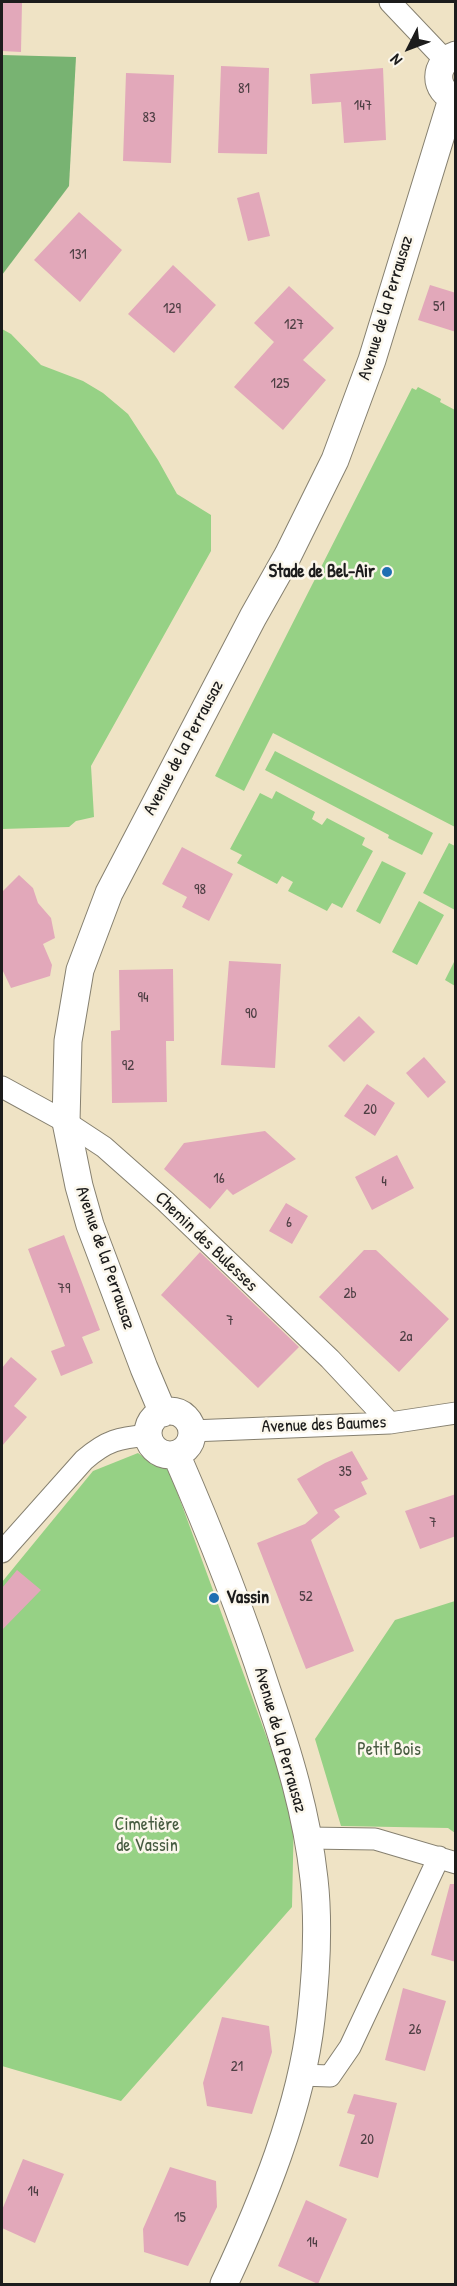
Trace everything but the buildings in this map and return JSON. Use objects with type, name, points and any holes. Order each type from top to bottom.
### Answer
[{"type":"street","points":[[390,2],[450,57],[438,74],[438,82],[441,89],[454,99]]},
{"type":"street","name":"Avenue de la Perrausaz","points":[[163,1413],[90,1225],[79,1186],[66,1122],[69,1031],[80,970],[109,893],[253,617],[288,555],[335,460],[372,360],[454,99]]},
{"type":"street","name":"Chemin des Bulesses","points":[[2,1087],[66,1122],[104,1147],[165,1201],[330,1359],[390,1423]]},
{"type":"street","points":[[171,1412],[185,1418],[191,1431],[188,1446],[176,1454],[168,1455],[154,1449],[148,1435],[152,1421],[163,1413],[171,1412]]},
{"type":"street","name":"Avenue des Baumes","points":[[191,1431],[390,1423],[456,1413]]},
{"type":"street","points":[[2,1552],[84,1460],[99,1447],[119,1438],[148,1435]]},
{"type":"street","name":"Avenue de la Perrausaz","points":[[176,1454],[240,1608],[290,1761],[308,1838],[315,1881],[316,1951],[311,2020],[300,2075],[284,2137],[244,2242],[224,2284]]},
{"type":"street","points":[[300,2075],[330,2076],[350,2047],[447,1860],[375,1839],[308,1838]]},
{"type":"green space","points":[[2,55],[76,57],[69,186],[2,275]]},
{"type":"green space","points":[[2,329],[11,334],[41,365],[83,381],[103,393],[128,414],[177,494],[211,515],[211,551],[91,766],[94,817],[76,821],[69,827],[2,829]]},
{"type":"green space","name":"Stade de Bel-Air","points":[[418,387],[441,399],[440,402],[455,410],[455,827],[273,733],[244,791],[215,776],[412,388],[416,390]]},
{"type":"green space","points":[[275,751],[433,833],[422,855],[388,838],[389,835],[265,770]]},
{"type":"green space","points":[[276,791],[315,812],[312,819],[322,825],[327,818],[365,838],[362,845],[373,851],[342,908],[332,903],[327,911],[288,891],[293,882],[282,876],[277,884],[237,863],[242,855],[230,849],[260,793],[272,799]]},
{"type":"green space","points":[[449,843],[455,846],[455,910],[423,893]]},
{"type":"green space","points":[[382,861],[406,873],[380,924],[356,911]]},
{"type":"green space","points":[[419,901],[444,915],[417,965],[392,952]]},
{"type":"green space","points":[[455,960],[455,986],[445,980]]},
{"type":"green space","name":"Cimetière de Vassin","points":[[138,1453],[156,1466],[168,1467],[294,1812],[292,1907],[121,2101],[2,2066],[2,1582],[93,1471]]},
{"type":"green space","name":"Petit Bois","points":[[455,1601],[455,1833],[448,1828],[341,1826],[315,1739],[395,1620]]},
{"type":"place","name":"Stade de Bel-Air","points":[[387,572]]},
{"type":"place","name":"Vassin","points":[[214,1598]]}]
